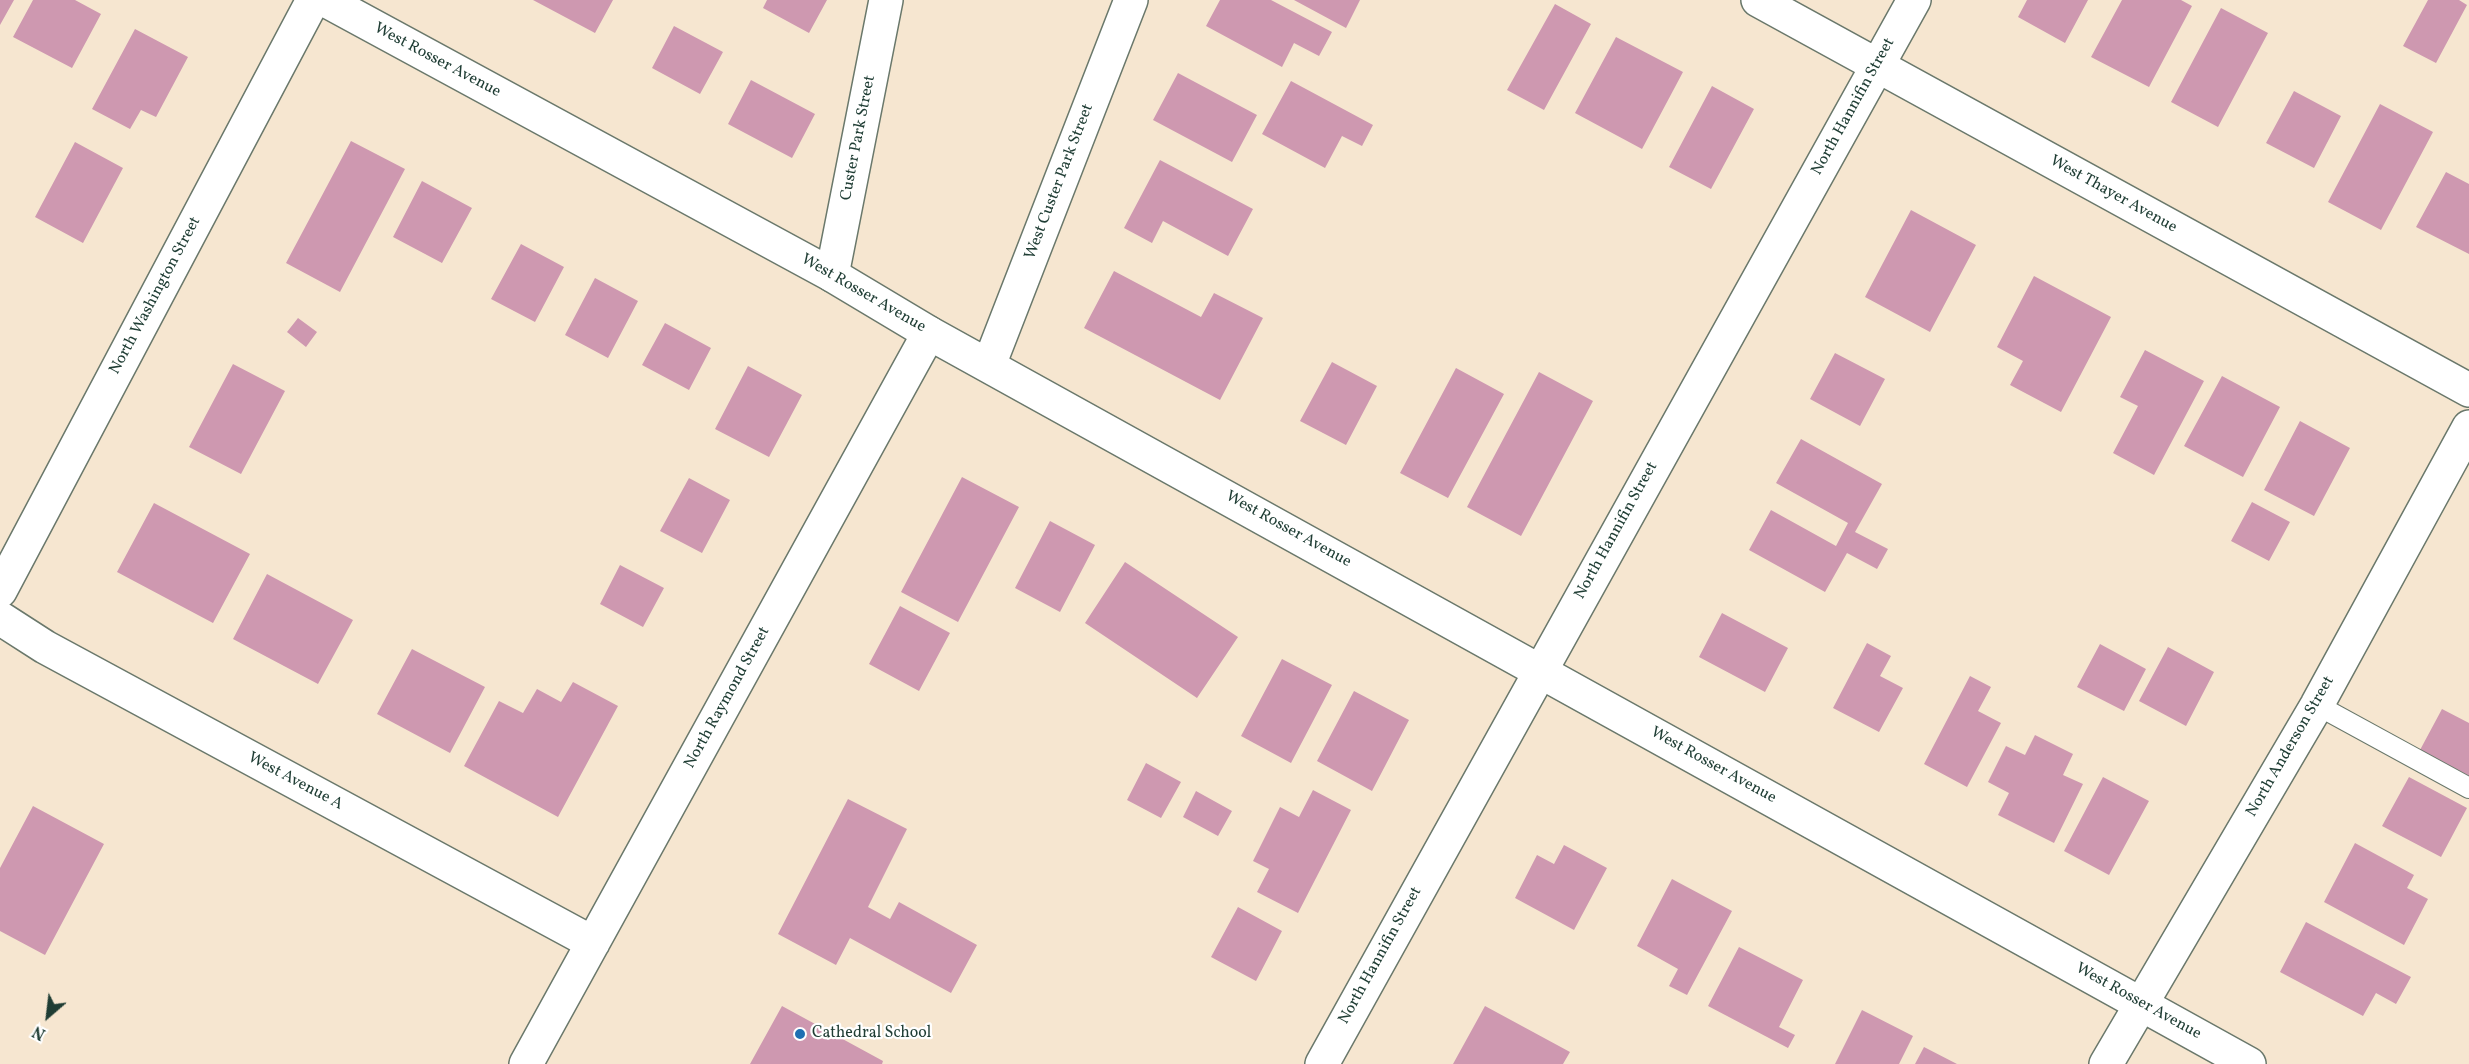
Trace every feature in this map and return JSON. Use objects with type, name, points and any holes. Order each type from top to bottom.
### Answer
[{"type":"street","name":"North Washington Street","points":[[0,591],[313,0]]},
{"type":"street","name":"West Rosser Avenue","points":[[325,0],[832,275],[929,333],[2249,1064]]},
{"type":"street","name":"Custer Park Street","points":[[832,275],[885,0]]},
{"type":"street","name":"West Custer Park Street","points":[[988,365],[1131,0]]},
{"type":"street","name":"West Thayer Avenue","points":[[1758,0],[2469,390]]},
{"type":"street","name":"North Hannifin Street","points":[[1322,1064],[1539,669],[1914,0]]},
{"type":"street","name":"North Raymond Street","points":[[526,1064],[929,333]]},
{"type":"street","name":"North Anderson Street","points":[[2106,1064],[2317,705],[2469,427]]},
{"type":"street","name":"West Avenue A","points":[[0,618],[45,647],[593,943]]},
{"type":"lane","points":[[2317,705],[2469,788]]},
{"type":"building","points":[[0,0],[14,0],[0,25]]},
{"type":"building","points":[[33,0],[75,0],[101,14],[72,68],[13,37]]},
{"type":"building","points":[[533,0],[613,0],[595,33]]},
{"type":"building","points":[[767,0],[827,0],[809,33],[763,8]]},
{"type":"building","points":[[1220,0],[1271,0],[1332,32],[1319,56],[1294,43],[1282,67],[1206,26]]},
{"type":"building","points":[[1294,0],[1360,0],[1346,28]]},
{"type":"building","points":[[2027,0],[2088,0],[2065,43],[2018,17]]},
{"type":"building","points":[[2122,0],[2181,0],[2192,6],[2149,87],[2091,57]]},
{"type":"building","points":[[2428,0],[2459,0],[2467,5],[2436,63],[2403,46]]},
{"type":"building","points":[[1555,4],[1591,24],[1544,110],[1507,90]]},
{"type":"building","points":[[2221,8],[2268,33],[2218,127],[2171,102]]},
{"type":"building","points":[[674,26],[723,52],[700,94],[652,68]]},
{"type":"building","points":[[135,29],[188,57],[156,117],[141,110],[130,129],[92,109]]},
{"type":"building","points":[[1616,37],[1683,72],[1642,149],[1575,113]]},
{"type":"building","points":[[1178,73],[1257,115],[1232,162],[1153,120]]},
{"type":"building","points":[[751,80],[815,114],[792,158],[728,124]]},
{"type":"building","points":[[1291,81],[1373,125],[1362,146],[1342,136],[1325,168],[1262,134]]},
{"type":"building","points":[[1712,86],[1754,109],[1711,189],[1669,167]]},
{"type":"building","points":[[2294,91],[2341,116],[2314,168],[2266,143]]},
{"type":"building","points":[[2380,104],[2433,132],[2381,230],[2328,202]]},
{"type":"building","points":[[351,141],[405,169],[340,292],[286,263]]},
{"type":"building","points":[[75,142],[123,168],[83,243],[35,217]]},
{"type":"building","points":[[1160,160],[1253,209],[1228,256],[1163,221],[1152,243],[1124,228]]},
{"type":"building","points":[[2446,172],[2469,184],[2469,254],[2416,227]]},
{"type":"building","points":[[422,181],[472,208],[442,263],[393,237]]},
{"type":"building","points":[[1911,210],[1976,245],[1930,332],[1865,297]]},
{"type":"building","points":[[521,244],[564,267],[535,322],[491,299]]},
{"type":"building","points":[[1114,271],[1201,317],[1214,293],[1263,318],[1220,400],[1084,328]]},
{"type":"building","points":[[2034,276],[2111,317],[2061,412],[2010,385],[2023,361],[1997,347]]},
{"type":"building","points":[[595,278],[638,301],[608,358],[565,335]]},
{"type":"building","points":[[298,318],[317,332],[306,347],[287,332]]},
{"type":"building","points":[[665,323],[711,348],[689,390],[642,365]]},
{"type":"building","points":[[2145,350],[2204,381],[2154,475],[2113,453],[2138,406],[2120,397]]},
{"type":"building","points":[[1835,353],[1885,379],[1860,426],[1810,399]]},
{"type":"building","points":[[1332,362],[1377,386],[1346,445],[1300,421]]},
{"type":"building","points":[[233,364],[285,391],[241,474],[189,447]]},
{"type":"building","points":[[748,366],[802,395],[769,457],[715,429]]},
{"type":"building","points":[[1456,368],[1504,394],[1448,498],[1400,473]]},
{"type":"building","points":[[1539,372],[1593,401],[1521,536],[1467,507]]},
{"type":"building","points":[[2222,376],[2280,407],[2243,477],[2184,446]]},
{"type":"building","points":[[2300,421],[2350,448],[2314,516],[2264,490]]},
{"type":"building","points":[[1801,439],[1882,484],[1855,532],[1888,549],[1877,569],[1847,553],[1825,592],[1749,550],[1771,510],[1836,546],[1848,523],[1776,483]]},
{"type":"building","points":[[962,477],[1019,507],[958,622],[901,592]]},
{"type":"building","points":[[689,478],[730,500],[702,553],[660,531]]},
{"type":"building","points":[[2252,502],[2290,522],[2269,561],[2231,541]]},
{"type":"building","points":[[154,503],[250,554],[213,623],[117,572]]},
{"type":"building","points":[[1050,521],[1095,545],[1060,612],[1015,588]]},
{"type":"building","points":[[1125,562],[1238,637],[1197,698],[1085,623]]},
{"type":"building","points":[[620,565],[664,588],[643,627],[600,604]]},
{"type":"building","points":[[267,574],[353,620],[318,684],[233,639]]},
{"type":"building","points":[[900,606],[950,633],[919,691],[869,664]]},
{"type":"building","points":[[1722,613],[1788,648],[1765,692],[1699,657]]},
{"type":"building","points":[[1867,643],[1891,656],[1880,676],[1903,688],[1879,732],[1833,708]]},
{"type":"building","points":[[2100,644],[2146,669],[2124,711],[2077,687]]},
{"type":"building","points":[[2168,647],[2214,672],[2186,726],[2139,701]]},
{"type":"building","points":[[412,649],[485,687],[450,753],[377,714]]},
{"type":"building","points":[[1282,659],[1332,685],[1291,763],[1241,736]]},
{"type":"building","points":[[1970,676],[1991,687],[1978,711],[2001,723],[1967,787],[1924,764]]},
{"type":"building","points":[[573,682],[618,706],[558,817],[464,766],[499,701],[523,713],[537,689],[561,702]]},
{"type":"building","points":[[1354,691],[1409,720],[1372,791],[1317,761]]},
{"type":"building","points":[[2442,709],[2469,723],[2469,776],[2420,750]]},
{"type":"building","points":[[2035,735],[2073,754],[2063,775],[2083,784],[2054,843],[1998,815],[2009,793],[1988,782],[2006,746],[2025,755]]},
{"type":"building","points":[[1146,763],[1181,782],[1161,818],[1127,800]]},
{"type":"building","points":[[2103,777],[2149,801],[2109,875],[2064,851]]},
{"type":"building","points":[[2409,777],[2467,808],[2441,857],[2382,826]]},
{"type":"building","points":[[1313,790],[1351,810],[1298,913],[1257,892],[1269,869],[1253,861],[1280,807],[1299,817]]},
{"type":"building","points":[[1196,791],[1232,811],[1218,836],[1183,817]]},
{"type":"building","points":[[848,799],[907,829],[868,907],[890,919],[899,902],[977,945],[951,993],[850,938],[836,965],[778,934]]},
{"type":"building","points":[[33,806],[104,844],[45,955],[0,931],[0,868]]},
{"type":"building","points":[[2355,843],[2414,875],[2407,888],[2428,899],[2404,945],[2324,902]]},
{"type":"building","points":[[1564,845],[1607,868],[1574,930],[1515,898],[1537,855],[1554,864]]},
{"type":"building","points":[[1672,879],[1732,911],[1687,995],[1669,986],[1678,969],[1637,946]]},
{"type":"building","points":[[1238,907],[1282,931],[1256,981],[1211,957]]},
{"type":"building","points":[[2306,922],[2411,977],[2396,1004],[2376,993],[2363,1016],[2280,972]]},
{"type":"building","points":[[1739,947],[1803,980],[1779,1027],[1795,1035],[1788,1048],[1708,1006]]},
{"type":"building","name":"Cathedral School","points":[[782,1006],[883,1061],[882,1064],[750,1064]]},
{"type":"building","points":[[1485,1006],[1570,1052],[1563,1064],[1453,1064]]},
{"type":"building","points":[[1862,1010],[1913,1036],[1899,1064],[1835,1064]]},
{"type":"building","points":[[1924,1047],[1957,1064],[1915,1064]]},
{"type":"place","name":"Cathedral School","points":[[800,1034]]}]
